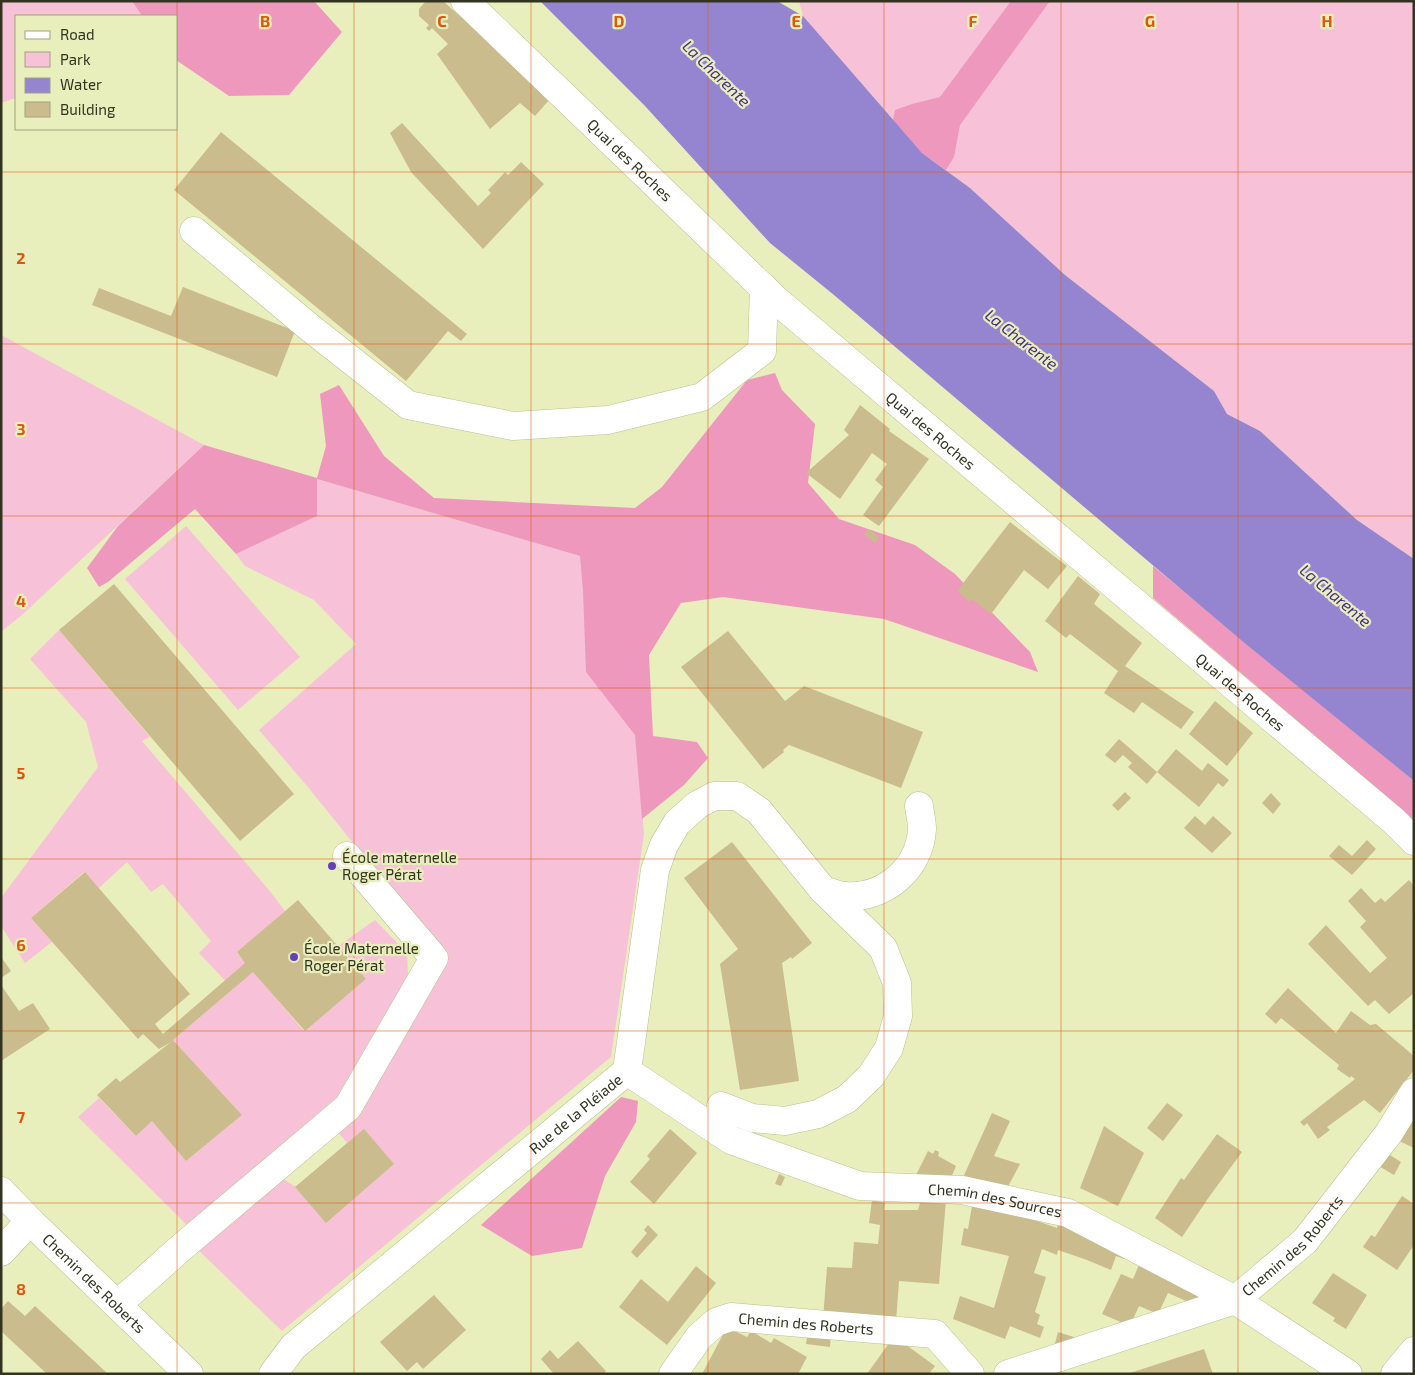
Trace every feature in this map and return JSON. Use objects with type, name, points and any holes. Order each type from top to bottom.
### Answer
[{"type":"street","name":"Quai des Roches","points":[[465,1],[784,307],[1394,821],[1414,841]]},
{"type":"street","points":[[194,231],[309,327],[408,405],[513,426],[608,420],[702,397],[762,351],[764,288]]},
{"type":"street","name":"Rue de la Pléiade","points":[[273,1374],[293,1347],[627,1071],[655,870],[664,845],[677,823],[697,805],[714,796],[736,796],[759,812],[823,890],[882,948],[897,983],[898,1016],[889,1048],[872,1076],[847,1099],[818,1114],[785,1121],[752,1118],[721,1106]]},
{"type":"street","points":[[823,890],[845,896],[868,895],[888,886],[906,871],[917,851],[922,829],[919,806]]},
{"type":"street","points":[[117,1304],[140,1286],[181,1247],[348,1107],[434,958],[347,856]]},
{"type":"street","name":"Chemin des Sources","points":[[627,1071],[731,1140],[860,1186],[962,1190],[1068,1213],[1235,1300],[1348,1374]]},
{"type":"street","name":"Chemin des Roberts","points":[[1008,1374],[1235,1300],[1305,1241],[1389,1133],[1414,1092]]},
{"type":"street","name":"Chemin des Roberts","points":[[1,1190],[30,1222],[189,1374]]},
{"type":"street","points":[[1,1252],[30,1222]]},
{"type":"street","name":"Chemin des Roberts","points":[[673,1374],[699,1337],[716,1322],[730,1317],[935,1334],[970,1374]]},
{"type":"street","points":[[1395,1374],[1414,1351]]},
{"type":"green space","points":[[1,1],[132,1],[141,15],[15,15],[15,98],[1,103]]},
{"type":"green space","points":[[799,1],[1414,1],[1414,559],[1357,520],[1260,431],[1227,414],[1214,391],[1065,275],[970,188],[922,153],[803,16]]},
{"type":"green space","points":[[1,335],[204,445],[23,614],[1,632]]},
{"type":"green space","points":[[317,479],[621,568],[644,834],[611,1057],[282,1331],[194,1246],[281,1178],[296,1187],[347,1143],[338,1132],[442,953],[307,786],[259,730],[356,644],[314,600],[245,566],[236,554],[317,516]]},
{"type":"green space","points":[[186,526],[300,657],[238,710],[125,579]]},
{"type":"green space","points":[[59,630],[150,737],[142,741],[285,911],[237,953],[304,1031],[366,979],[338,946],[375,920],[407,953],[408,975],[337,1097],[189,1227],[78,1117],[99,1098],[136,1136],[152,1121],[186,1161],[242,1115],[173,1040],[233,989],[199,953],[211,941],[163,884],[151,892],[127,862],[99,888],[84,872],[31,918],[52,942],[25,963],[1,926],[1,898],[98,767],[86,722],[30,659]]},
{"type":"shaded area","points":[[132,1],[314,1],[342,32],[289,95],[229,96],[178,61],[178,15],[141,15]]},
{"type":"shaded area","points":[[1011,1],[1050,1],[960,125],[954,157],[946,170],[922,153],[893,120],[895,110],[940,97]]},
{"type":"shaded area","points":[[775,373],[782,390],[815,424],[808,483],[839,519],[915,545],[955,574],[1030,652],[1038,672],[884,619],[723,597],[681,603],[649,655],[653,736],[697,742],[708,758],[684,785],[642,819],[635,735],[586,672],[580,556],[317,479],[317,516],[236,554],[195,509],[108,582],[99,587],[87,568],[118,526],[204,445],[317,478],[326,446],[320,394],[339,385],[384,456],[434,498],[635,508],[662,487],[747,380]]},
{"type":"shaded area","points":[[1153,566],[1414,781],[1414,821],[1153,598]]},
{"type":"shaded area","points":[[621,1097],[638,1101],[636,1122],[605,1176],[582,1248],[532,1256],[481,1225]]},
{"type":"water","name":"La Charente","points":[[540,1],[777,1],[803,16],[922,153],[970,188],[1065,275],[1214,391],[1227,414],[1260,431],[1357,520],[1414,559],[1414,781],[1247,645],[770,243],[645,106]]},
{"type":"building","points":[[426,1],[443,1],[551,98],[535,116],[520,103],[490,129],[437,54],[448,44],[432,28],[429,31],[426,28],[429,25],[419,16],[419,9]]},
{"type":"building","points":[[402,123],[478,206],[491,193],[488,190],[505,172],[508,175],[521,162],[544,184],[483,249],[411,172],[390,133]]},
{"type":"building","points":[[221,132],[467,334],[461,341],[448,331],[406,381],[174,190]]},
{"type":"building","points":[[183,287],[295,331],[277,377],[92,305],[99,288],[171,316]]},
{"type":"building","points":[[860,405],[890,429],[889,431],[929,459],[879,526],[863,515],[883,487],[875,480],[887,464],[872,453],[840,499],[806,473],[849,435],[844,430]]},
{"type":"building","points":[[1010,522],[1067,566],[1048,589],[1024,570],[991,614],[972,599],[970,602],[957,591]]},
{"type":"building","points":[[868,529],[879,537],[875,543],[864,534]]},
{"type":"building","points":[[1078,576],[1100,594],[1094,604],[1142,643],[1125,666],[1194,712],[1181,729],[1142,702],[1134,713],[1104,693],[1118,671],[1070,634],[1066,638],[1045,621]]},
{"type":"building","points":[[114,584],[294,794],[240,841],[59,630]]},
{"type":"building","points":[[728,631],[785,701],[804,686],[923,732],[901,788],[789,745],[783,750],[784,752],[763,769],[681,667]]},
{"type":"building","points":[[1215,701],[1253,733],[1227,766],[1189,734]]},
{"type":"building","points":[[1119,739],[1157,772],[1147,784],[1128,767],[1132,763],[1123,755],[1115,763],[1105,755]]},
{"type":"building","points":[[1176,749],[1202,771],[1208,763],[1229,780],[1223,787],[1218,783],[1199,807],[1157,772]]},
{"type":"building","points":[[1125,792],[1131,798],[1118,811],[1112,805]]},
{"type":"building","points":[[1271,793],[1281,804],[1273,814],[1262,803]]},
{"type":"building","points":[[1195,816],[1205,825],[1213,816],[1232,833],[1212,853],[1184,828]]},
{"type":"building","points":[[1367,840],[1376,849],[1352,875],[1329,856],[1339,845],[1352,856]]},
{"type":"building","points":[[732,842],[812,943],[792,959],[791,957],[782,963],[799,1081],[740,1090],[720,964],[738,949],[684,878]]},
{"type":"building","name":"École Maternelle Roger Pérat","points":[[85,872],[190,994],[155,1024],[163,1034],[245,963],[237,952],[298,900],[366,979],[305,1031],[253,972],[173,1040],[242,1115],[186,1161],[152,1121],[136,1136],[97,1095],[116,1078],[120,1082],[171,1042],[159,1049],[143,1034],[138,1039],[31,918]]},
{"type":"building","points":[[1409,880],[1414,886],[1414,915],[1412,917],[1414,918],[1414,993],[1389,1014],[1375,1000],[1368,1006],[1308,944],[1326,925],[1370,973],[1387,958],[1360,927],[1366,921],[1348,901],[1361,888],[1375,903],[1381,898],[1385,902]]},
{"type":"building","points":[[1,957],[11,971],[1,978]]},
{"type":"building","points":[[1,985],[19,1011],[33,1003],[50,1029],[1,1061]]},
{"type":"building","points":[[1288,988],[1336,1033],[1351,1011],[1370,1025],[1376,1024],[1414,1056],[1414,1070],[1380,1113],[1364,1100],[1327,1127],[1330,1130],[1318,1139],[1307,1123],[1304,1126],[1300,1122],[1355,1079],[1351,1076],[1350,1078],[1337,1069],[1339,1065],[1281,1018],[1276,1024],[1265,1014]]},
{"type":"building","points":[[1167,1103],[1183,1115],[1163,1141],[1147,1128]]},
{"type":"building","points":[[992,1113],[1010,1121],[994,1156],[1020,1164],[1004,1194],[961,1182]]},
{"type":"building","points":[[1414,1114],[1414,1148],[1395,1139]]},
{"type":"building","points":[[1104,1126],[1144,1153],[1118,1206],[1080,1188]]},
{"type":"building","points":[[364,1129],[394,1164],[326,1223],[295,1187]]},
{"type":"building","points":[[670,1129],[697,1153],[654,1204],[630,1182],[650,1159],[647,1156]]},
{"type":"building","points":[[1217,1134],[1242,1152],[1182,1237],[1155,1218],[1181,1178],[1184,1180]]},
{"type":"building","points":[[935,1150],[939,1152],[938,1156],[956,1166],[948,1185],[912,1183],[928,1151],[933,1154]]},
{"type":"building","points":[[1385,1152],[1401,1162],[1394,1175],[1377,1165]]},
{"type":"building","points":[[779,1174],[785,1177],[781,1186],[775,1184]]},
{"type":"building","points":[[1402,1196],[1414,1204],[1414,1245],[1397,1270],[1363,1247],[1371,1235],[1375,1237]]},
{"type":"building","points":[[921,1199],[946,1200],[939,1284],[899,1281],[896,1322],[823,1319],[827,1267],[852,1268],[854,1242],[878,1244],[880,1225],[869,1223],[872,1200],[885,1203],[884,1210],[918,1210]]},
{"type":"building","points":[[972,1206],[1037,1217],[1037,1221],[1057,1228],[1059,1222],[1128,1251],[1124,1259],[1116,1256],[1111,1270],[1058,1250],[1057,1255],[1042,1249],[1034,1273],[1046,1277],[1035,1312],[1040,1315],[1037,1324],[1044,1327],[1040,1338],[1010,1326],[1005,1339],[953,1319],[960,1296],[994,1308],[1009,1256],[961,1245],[964,1228],[968,1229]]},
{"type":"building","points":[[648,1225],[658,1235],[637,1258],[631,1252],[647,1233],[644,1230]]},
{"type":"building","points":[[1142,1258],[1207,1288],[1193,1304],[1168,1293],[1158,1314],[1139,1306],[1130,1326],[1102,1314],[1121,1274],[1133,1279]]},
{"type":"building","points":[[696,1266],[716,1283],[667,1345],[619,1307],[641,1279],[668,1302]]},
{"type":"building","points":[[1333,1273],[1367,1295],[1346,1329],[1333,1321],[1335,1318],[1312,1303]]},
{"type":"building","points":[[434,1295],[466,1330],[423,1369],[417,1362],[407,1371],[380,1342]]},
{"type":"building","points":[[8,1301],[25,1316],[35,1306],[108,1374],[47,1374],[1,1331],[1,1309]]},
{"type":"building","points":[[727,1327],[747,1337],[751,1331],[771,1343],[774,1338],[807,1357],[798,1374],[702,1374]]},
{"type":"building","points":[[808,1330],[831,1332],[830,1347],[806,1344]]},
{"type":"building","points":[[1058,1332],[1083,1340],[1053,1351]]},
{"type":"building","points":[[894,1336],[935,1366],[929,1374],[867,1374]]},
{"type":"building","points":[[578,1341],[606,1371],[603,1374],[554,1374],[541,1359],[550,1350],[558,1359]]},
{"type":"building","points":[[1204,1349],[1213,1374],[1130,1374],[1130,1373]]},
{"type":"place","name":"École maternelle Roger Pérat","points":[[332,866]]},
{"type":"place","name":"École Maternelle Roger Pérat","points":[[294,957]]}]
